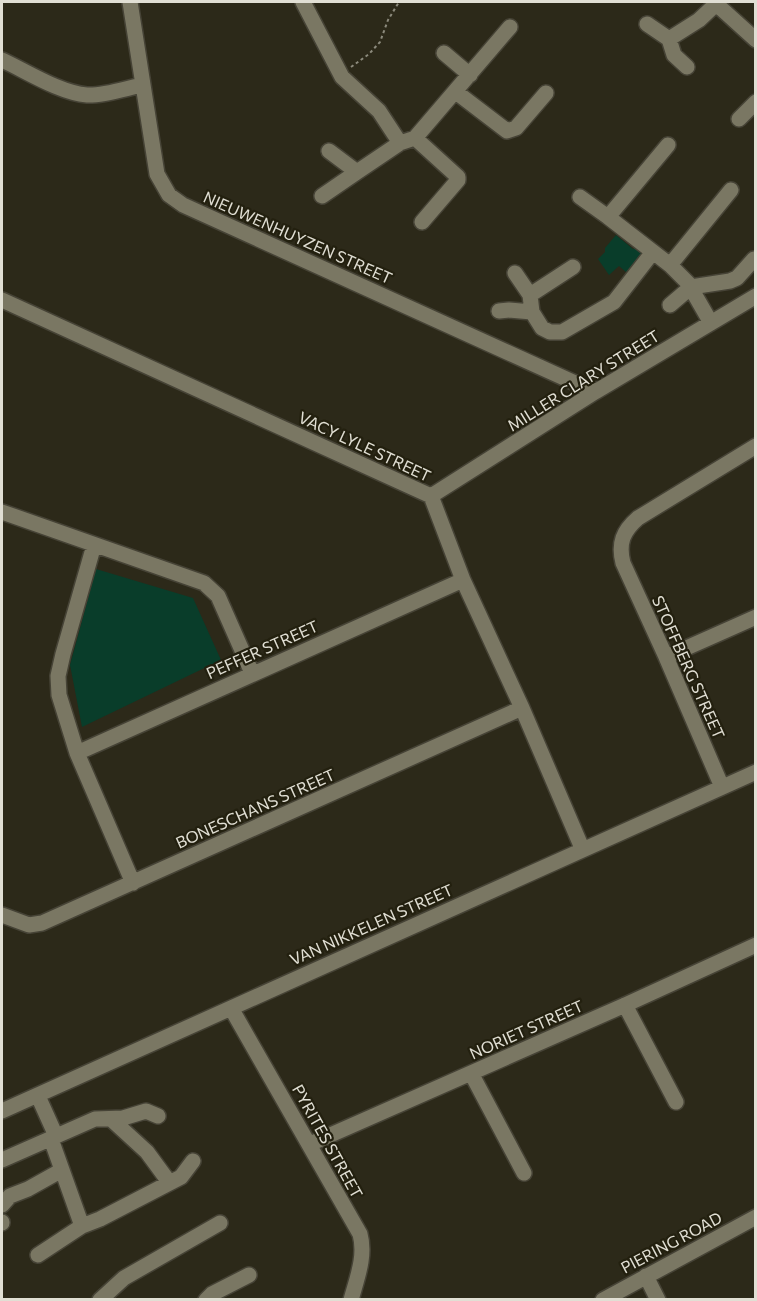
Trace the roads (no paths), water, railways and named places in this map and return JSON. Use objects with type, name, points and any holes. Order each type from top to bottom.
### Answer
[{"type":"street","name":"NIEUWENHUYZEN STREET","points":[[130,2],[157,174],[169,195],[183,205],[595,392]]},
{"type":"street","points":[[303,2],[342,77],[379,111],[400,143]]},
{"type":"street","points":[[669,39],[699,20],[715,3],[756,40]]},
{"type":"street","points":[[646,24],[669,39],[674,55],[687,67]]},
{"type":"street","points":[[322,196],[400,143],[415,138],[510,27]]},
{"type":"street","points":[[444,53],[470,75]]},
{"type":"street","points":[[2,60],[67,90],[90,96],[142,85]]},
{"type":"street","points":[[456,92],[507,131],[516,129],[546,93]]},
{"type":"street","points":[[739,119],[756,102]]},
{"type":"street","points":[[415,138],[458,177],[458,180],[422,222]]},
{"type":"street","points":[[608,217],[668,145]]},
{"type":"street","points":[[329,151],[357,172]]},
{"type":"street","points":[[670,265],[731,190]]},
{"type":"street","points":[[580,197],[670,265],[691,286],[711,323]]},
{"type":"street","points":[[515,273],[530,295],[532,312],[542,328],[550,332],[562,332],[614,302],[653,252]]},
{"type":"street","points":[[670,305],[691,286],[737,278],[754,259]]},
{"type":"street","points":[[530,295],[573,267]]},
{"type":"street","name":"MILLER CLARY STREET","points":[[431,496],[595,392],[756,296]]},
{"type":"street","name":"VACY LYLE STREET","points":[[2,300],[431,496],[463,580],[522,708],[582,848]]},
{"type":"street","points":[[499,311],[532,312]]},
{"type":"street","name":"STOFFBERG STREET","points":[[722,787],[623,563],[620,552],[621,541],[629,525],[756,446]]},
{"type":"street","points":[[2,512],[208,586],[218,596],[252,673]]},
{"type":"street","points":[[94,545],[58,676],[59,695],[77,753],[133,883]]},
{"type":"street","name":"PEFFER STREET","points":[[77,753],[463,580]]},
{"type":"street","points":[[666,657],[756,617]]},
{"type":"street","name":"BONESCHANS STREET","points":[[2,915],[34,925],[133,883],[522,708]]},
{"type":"street","name":"VAN NIKKELEN STREET","points":[[2,1111],[582,848],[756,772]]},
{"type":"street","name":"NORIET STREET","points":[[310,1144],[756,945]]},
{"type":"street","points":[[625,1005],[676,1102]]},
{"type":"street","name":"PYRITES STREET","points":[[231,1008],[360,1234],[363,1244],[362,1261],[351,1299]]},
{"type":"street","points":[[471,1073],[524,1173]]},
{"type":"street","points":[[38,1096],[82,1226]]},
{"type":"street","points":[[2,1160],[95,1119],[123,1118],[146,1111],[158,1116]]},
{"type":"street","points":[[111,1119],[147,1152],[169,1182]]},
{"type":"street","points":[[38,1255],[82,1226],[180,1177],[193,1161]]},
{"type":"street","points":[[2,1205],[10,1196],[62,1170]]},
{"type":"street","name":"PIERING ROAD","points":[[603,1299],[756,1217]]},
{"type":"street","points":[[100,1299],[124,1278],[220,1223]]},
{"type":"street","points":[[207,1299],[212,1294],[249,1275]]},
{"type":"street","points":[[646,1276],[658,1299]]}]
